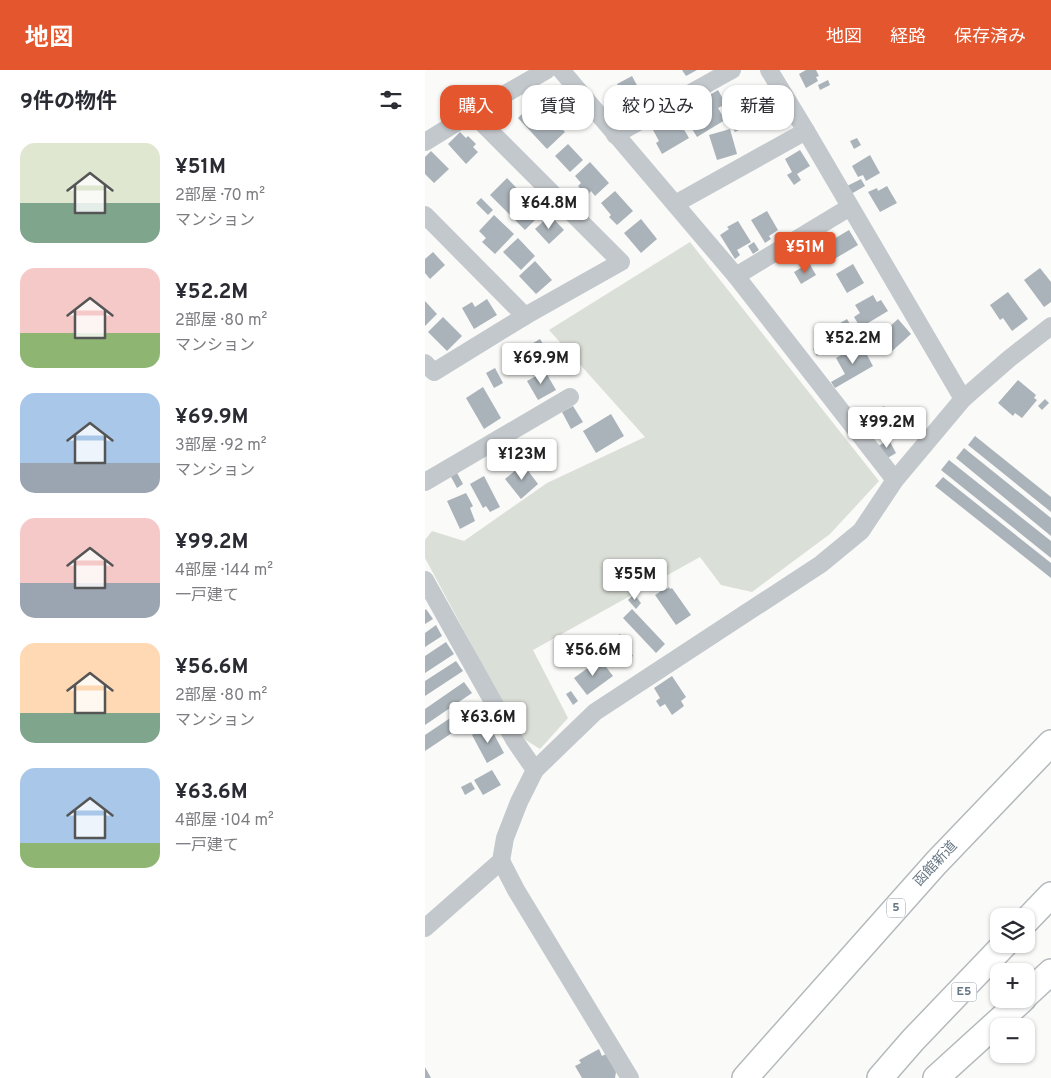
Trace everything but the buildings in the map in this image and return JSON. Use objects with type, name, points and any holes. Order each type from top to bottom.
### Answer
[{"type":"highway","name":"函館新道","points":[[746,1078],[936,863],[1051,743]]},
{"type":"highway","points":[[1035,912],[1051,895]]},
{"type":"highway","points":[[1035,923],[1051,908]]},
{"type":"highway","name":"E5","points":[[880,1078],[913,1040],[996,953]]},
{"type":"highway","name":"E5","points":[[913,1040],[1005,953]]},
{"type":"highway","points":[[1035,987],[1051,972]]},
{"type":"highway","points":[[936,1078],[1013,1008]]},
{"type":"street","points":[[512,90],[547,70]]},
{"type":"street","points":[[561,70],[736,276],[895,480]]},
{"type":"street","points":[[615,135],[732,70]]},
{"type":"street","points":[[769,70],[963,399]]},
{"type":"street","points":[[425,142],[444,130]]},
{"type":"street","points":[[425,363],[434,372],[525,316],[621,262],[489,130]]},
{"type":"street","points":[[675,204],[806,131]]},
{"type":"street","points":[[736,276],[850,207]]},
{"type":"street","points":[[425,215],[525,316]]},
{"type":"street","points":[[630,1078],[516,890],[501,861],[505,838],[519,802],[535,770],[595,712],[821,564],[861,531],[895,480],[963,399],[1009,358],[1051,326]]},
{"type":"street","points":[[425,482],[570,397]]},
{"type":"street","points":[[425,580],[515,741],[535,770]]},
{"type":"street","points":[[425,928],[501,861]]},
{"type":"shaded area","points":[[690,242],[879,481],[830,534],[752,592],[721,585],[700,557],[533,650],[568,718],[540,749],[521,737],[425,558],[425,540],[432,531],[464,541],[547,483],[645,437],[549,330]]}]
